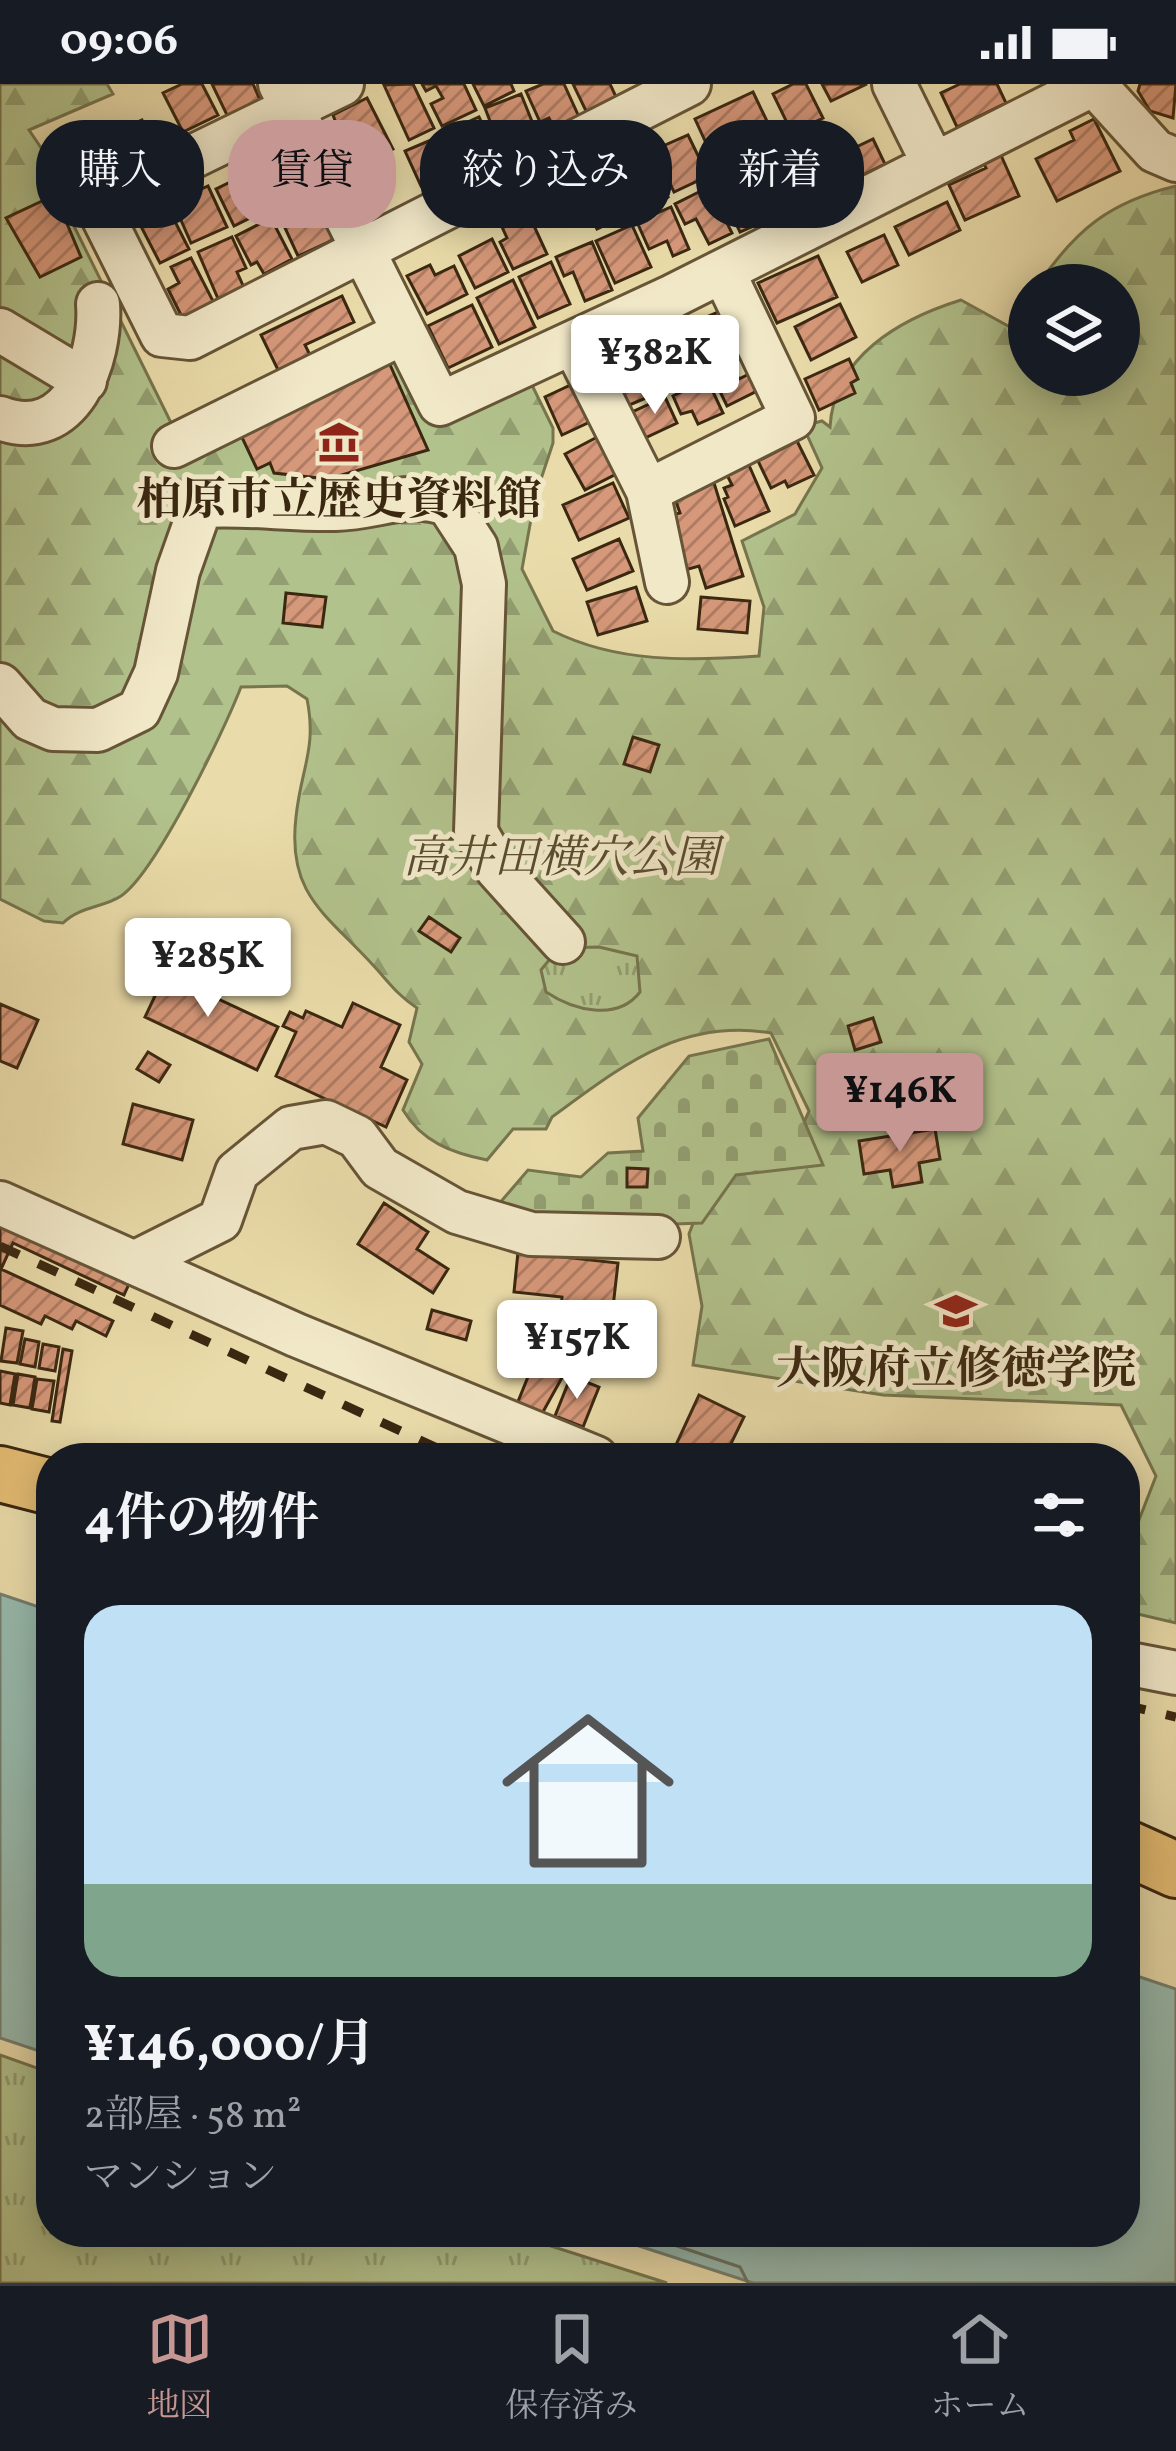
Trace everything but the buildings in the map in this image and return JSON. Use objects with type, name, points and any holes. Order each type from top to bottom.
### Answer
[{"type":"main road","points":[[0,1474],[36,1482]]},
{"type":"main road","points":[[1140,1854],[1176,1870]]},
{"type":"street","points":[[342,84],[286,96],[108,198],[104,219],[162,335],[190,338],[689,84]]},
{"type":"street","points":[[894,84],[933,163]]},
{"type":"street","points":[[286,96],[440,404],[574,344],[1094,84],[1155,151],[1176,160]]},
{"type":"street","points":[[648,491],[793,418],[723,271]]},
{"type":"street","points":[[0,418],[14,423],[66,408],[85,381],[100,333],[98,304]]},
{"type":"street","points":[[0,330],[85,381]]},
{"type":"street","points":[[174,446],[401,334]]},
{"type":"street","points":[[574,344],[648,491],[667,582]]},
{"type":"street","points":[[0,685],[30,719],[53,729],[98,730],[139,710],[156,673],[178,571],[201,506],[253,502],[354,508],[405,495],[448,504],[476,548],[484,584],[476,832],[497,868],[563,942]]},
{"type":"street","points":[[134,1263],[220,1220],[237,1172],[291,1128],[326,1122],[357,1137],[380,1168],[457,1212],[531,1234],[658,1237]]},
{"type":"street","points":[[0,1203],[560,1443]]},
{"type":"street","points":[[1140,1666],[1176,1673]]},
{"type":"green space","name":"高井田横穴公園","points":[[0,84],[107,84],[113,94],[52,120],[36,120],[36,127],[29,130],[36,140],[36,228],[75,228],[182,445],[389,352],[427,420],[529,379],[553,428],[553,443],[535,497],[522,569],[553,631],[602,649],[654,657],[759,656],[764,607],[742,541],[795,514],[822,468],[803,426],[822,421],[830,427],[834,402],[857,361],[915,318],[961,300],[1008,326],[1008,396],[1140,396],[1140,264],[1054,264],[1096,220],[1132,200],[1176,186],[1176,1623],[1140,1615],[1140,1517],[1156,1476],[1121,1405],[883,1395],[693,1365],[702,1306],[689,1234],[713,1172],[790,1153],[809,1111],[771,1033],[708,1033],[653,1051],[552,1117],[546,1129],[513,1129],[487,1160],[450,1150],[419,1130],[403,1110],[422,1064],[409,1042],[417,1008],[325,915],[297,865],[296,817],[310,716],[307,699],[287,686],[241,687],[170,831],[136,882],[121,896],[63,923],[44,921],[0,899]]},
{"type":"green space","points":[[599,947],[637,956],[640,992],[630,1001],[594,1010],[546,992],[541,970],[559,948]]},
{"type":"green space","points":[[769,1039],[823,1165],[736,1175],[702,1223],[535,1229],[492,1212],[528,1170],[581,1177],[608,1153],[643,1151],[638,1118],[689,1056]]},
{"type":"green space","points":[[0,2055],[36,2068],[36,2247],[554,2247],[667,2283],[0,2283]]},
{"type":"water","points":[[0,1594],[36,1606],[36,2050],[0,2038]]},
{"type":"water","points":[[1140,1977],[1176,1989],[1176,2283],[753,2283],[642,2247],[1140,2247]]},
{"type":"railway","points":[[0,1246],[427,1443]]},
{"type":"railway","points":[[1140,1709],[1176,1717]]},
{"type":"place","name":"柏原市立歴史資料館","points":[[339,442]]},
{"type":"place","name":"大阪府立修徳学院","points":[[956,1311]]}]
